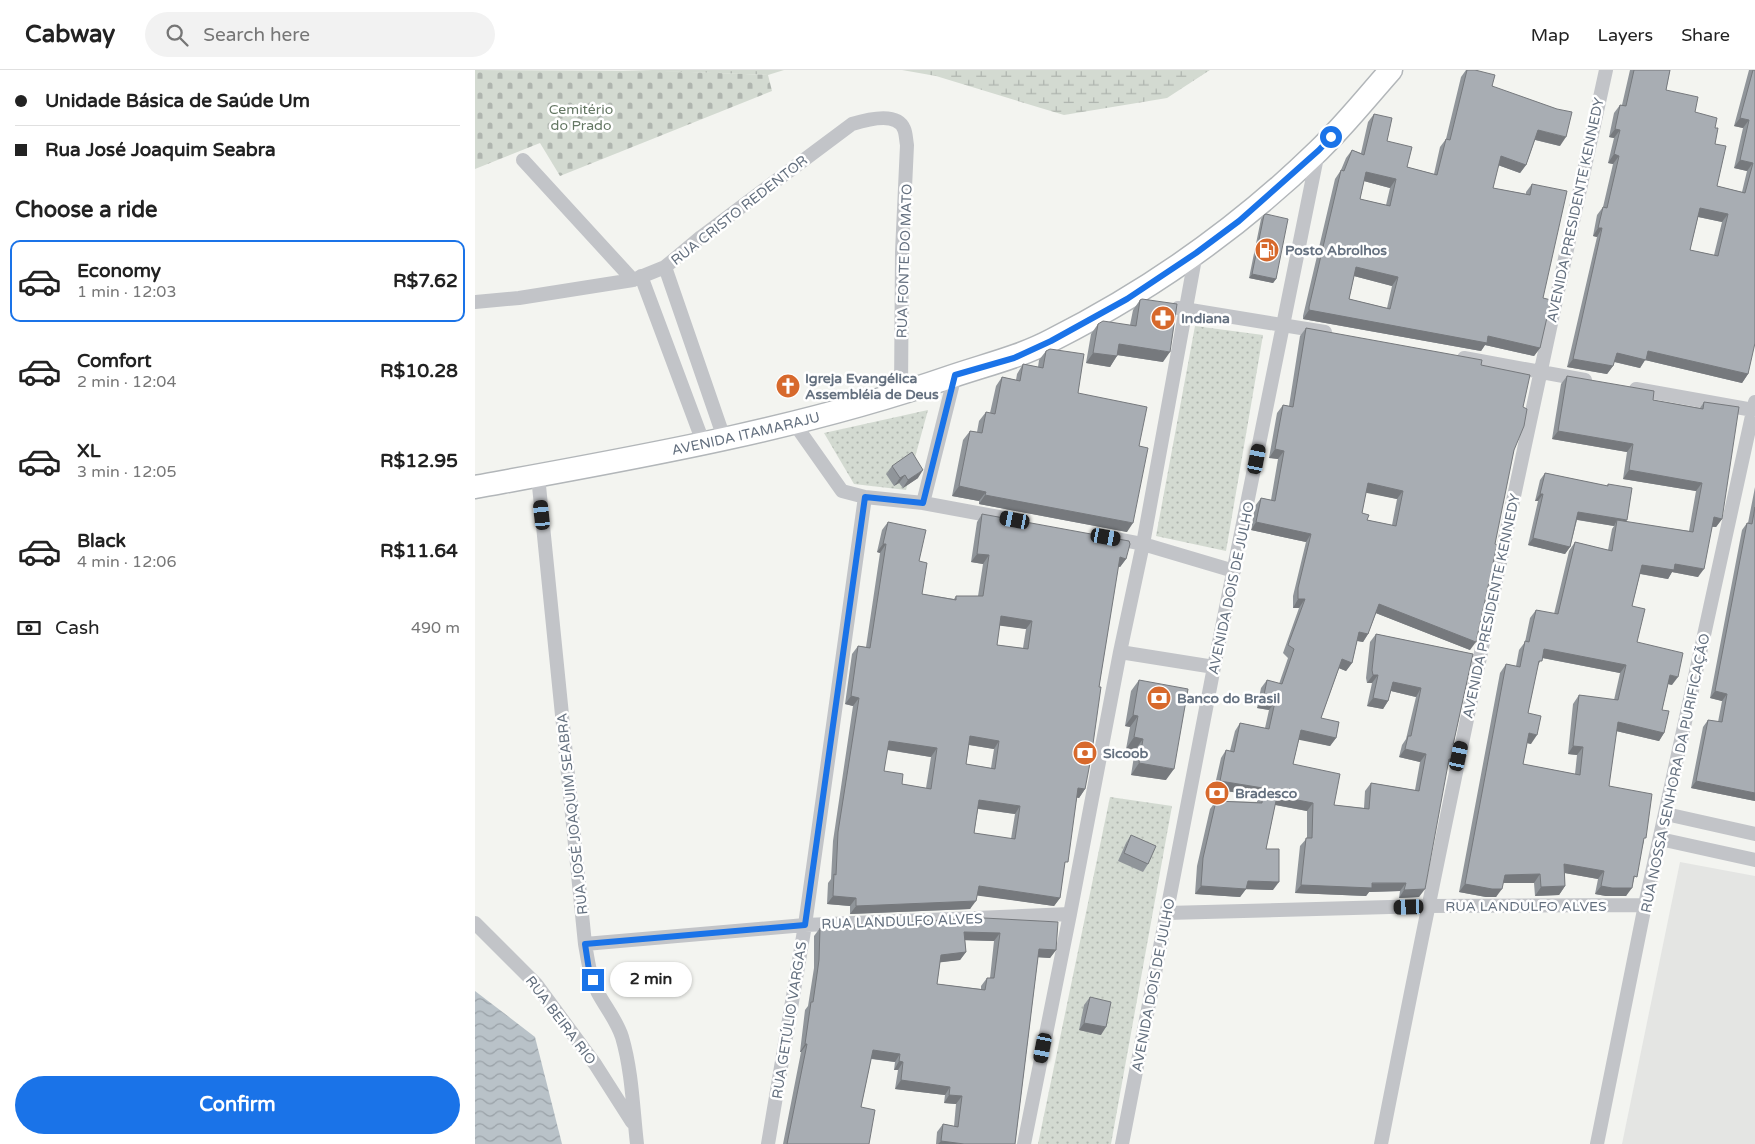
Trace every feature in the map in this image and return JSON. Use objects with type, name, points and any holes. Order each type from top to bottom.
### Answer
[{"type":"main road","name":"AVENIDA ITAMARAJU","points":[[475,487],[538,476],[794,423],[901,394],[955,375],[1014,358],[1136,301],[1255,208],[1319,150],[1391,70]]},
{"type":"street","name":"AVENIDA PRESIDENTE KENNEDY","points":[[1381,1144],[1427,906],[1606,70]]},
{"type":"street","name":"RUA CRISTO REDENTOR","points":[[475,302],[519,298],[637,278],[665,267],[701,237],[852,124],[865,120],[887,118],[895,120],[904,128]]},
{"type":"street","name":"RUA FONTE DO MATO","points":[[901,394],[902,252],[907,159],[904,128]]},
{"type":"street","name":"AVENIDA DOIS DE JULHO","points":[[1122,1144],[1214,667],[1319,150]]},
{"type":"street","points":[[523,160],[637,278],[713,440]]},
{"type":"street","points":[[1024,1144],[1120,652],[1143,544],[1196,253]]},
{"type":"street","points":[[665,267],[713,440]]},
{"type":"street","points":[[1161,305],[1340,334]]},
{"type":"street","points":[[1454,356],[1598,382]]},
{"type":"street","points":[[923,503],[955,375]]},
{"type":"street","points":[[1627,388],[1754,406]]},
{"type":"street","name":"RUA NOSSA SENHORA DA PURIFICAÇÃO","points":[[1597,1144],[1645,905],[1752,435],[1754,406]]},
{"type":"street","points":[[794,423],[843,491],[865,497],[923,503],[1009,519]]},
{"type":"street","name":"RUA JOSÉ JOAQUIM SEABRA","points":[[538,476],[585,944],[589,970],[597,990],[615,1020],[628,1058],[637,1144]]},
{"type":"street","name":"RUA GETÚLIO VARGAS","points":[[768,1144],[805,925],[865,497]]},
{"type":"street","points":[[1095,535],[1143,544],[1234,570]]},
{"type":"street","points":[[1120,652],[1214,667]]},
{"type":"street","points":[[1666,814],[1755,834]]},
{"type":"street","points":[[1660,840],[1755,860]]},
{"type":"street","name":"RUA LANDULFO ALVES","points":[[1167,913],[1427,906],[1645,905]]},
{"type":"street","name":"RUA LANDULFO ALVES","points":[[585,944],[805,925],[1070,914]]},
{"type":"street","name":"RUA BEIRA RIO","points":[[475,924],[536,984],[595,1064],[635,1126]]},
{"type":"shaded area","points":[[1680,862],[1755,876],[1755,1144],[1622,1144]]},
{"type":"green space","name":"Cemitério do Prado","points":[[475,70],[664,71],[768,75],[772,91],[560,176],[540,143],[475,169]]},
{"type":"green space","points":[[623,70],[784,70],[768,75]]},
{"type":"green space","points":[[902,70],[1210,70],[1167,98],[1064,115],[936,76]]},
{"type":"green space","points":[[1195,326],[1263,335],[1226,551],[1156,536]]},
{"type":"green space","points":[[928,410],[906,490],[854,484],[824,433]]},
{"type":"green space","points":[[1110,797],[1172,806],[1111,1144],[1038,1144]]},
{"type":"water","points":[[475,991],[535,1037],[562,1144],[475,1144]]},
{"type":"building","points":[[1467,70],[1495,75],[1492,86],[1557,109],[1572,112],[1566,137],[1538,130],[1526,165],[1501,156],[1493,188],[1530,195],[1532,184],[1567,191],[1543,298],[1551,300],[1540,348],[1488,336],[1487,343],[1309,310],[1341,170],[1344,171],[1352,150],[1364,155],[1374,114],[1392,118],[1387,141],[1412,147],[1407,167],[1437,175],[1446,139],[1450,140]],"holes":[[[1366,172],[1396,179],[1390,206],[1360,199]],[[1356,267],[1398,277],[1390,309],[1349,299]]]},
{"type":"building","points":[[1634,70],[1670,70],[1666,90],[1698,97],[1695,112],[1717,118],[1715,128],[1718,128],[1715,144],[1726,146],[1717,186],[1745,193],[1753,163],[1740,160],[1749,120],[1740,118],[1753,70],[1755,70],[1755,343],[1748,374],[1648,351],[1646,360],[1617,353],[1613,366],[1573,359],[1602,228],[1598,228],[1603,207],[1607,208],[1619,156],[1614,154],[1620,130],[1615,129],[1620,105],[1626,106]],"holes":[[[1700,208],[1728,214],[1718,256],[1690,250]]]},
{"type":"building","name":"Posto Abrolhos","points":[[1264,215],[1288,219],[1276,279],[1252,274]]},
{"type":"building","points":[[1140,300],[1177,304],[1170,352],[1119,344],[1117,356],[1093,353],[1098,324],[1103,321],[1136,326]]},
{"type":"building","points":[[1306,328],[1482,360],[1481,365],[1530,375],[1523,407],[1527,409],[1524,426],[1514,450],[1495,544],[1497,545],[1476,642],[1379,604],[1368,634],[1359,632],[1352,663],[1342,659],[1321,718],[1339,722],[1336,738],[1301,730],[1293,764],[1340,774],[1334,805],[1369,809],[1371,783],[1419,791],[1426,754],[1405,749],[1408,736],[1411,736],[1421,688],[1393,682],[1388,701],[1373,698],[1378,675],[1373,675],[1372,670],[1376,634],[1473,654],[1453,745],[1455,747],[1452,759],[1449,759],[1425,889],[1404,890],[1406,883],[1372,883],[1372,888],[1301,885],[1306,838],[1312,838],[1313,803],[1277,796],[1266,849],[1279,849],[1279,882],[1248,881],[1246,889],[1201,886],[1203,858],[1216,801],[1262,803],[1263,788],[1220,781],[1226,750],[1234,752],[1240,723],[1269,729],[1275,702],[1263,700],[1267,680],[1282,684],[1294,649],[1288,645],[1305,599],[1298,599],[1298,588],[1311,534],[1256,522],[1261,498],[1275,501],[1284,451],[1275,449],[1283,405],[1293,407]],"holes":[[[1368,483],[1403,491],[1396,526],[1367,520],[1369,515],[1362,513]]]},
{"type":"building","points":[[1050,349],[1084,354],[1078,393],[1147,407],[1139,446],[1148,448],[1133,523],[985,495],[986,492],[959,486],[970,431],[982,433],[986,412],[995,414],[1002,377],[1020,381],[1023,364],[1043,368],[1046,351]]},
{"type":"building","points":[[1567,376],[1654,391],[1653,400],[1703,409],[1704,402],[1739,407],[1722,519],[1714,517],[1704,569],[1675,564],[1674,570],[1642,565],[1632,606],[1645,609],[1637,642],[1683,653],[1678,677],[1670,675],[1662,710],[1669,711],[1664,733],[1618,722],[1609,786],[1652,794],[1646,838],[1644,838],[1637,877],[1634,876],[1632,888],[1601,886],[1604,871],[1564,864],[1565,886],[1541,887],[1540,874],[1505,875],[1502,889],[1465,884],[1506,664],[1520,667],[1525,641],[1529,642],[1536,610],[1558,614],[1575,542],[1612,551],[1617,520],[1693,532],[1702,483],[1629,470],[1633,444],[1558,431]],"holes":[[[1544,649],[1626,665],[1618,700],[1579,695],[1573,746],[1583,747],[1580,775],[1523,764],[1529,733],[1537,735],[1541,716],[1528,713],[1539,661],[1542,661]]]},
{"type":"building","points":[[912,452],[923,470],[908,480],[905,475],[900,478],[892,466]]},
{"type":"building","points":[[1545,473],[1608,486],[1608,484],[1632,488],[1627,520],[1578,512],[1570,547],[1533,538],[1543,494],[1540,494]]},
{"type":"building","points":[[1755,507],[1755,793],[1696,781],[1708,720],[1722,722],[1727,694],[1715,691],[1747,523],[1752,524]]},
{"type":"building","points":[[982,514],[1129,541],[1130,544],[1126,559],[1120,557],[1099,687],[1101,687],[1091,758],[1085,789],[1078,788],[1068,862],[1065,862],[1060,898],[979,886],[976,901],[856,906],[856,898],[833,896],[834,874],[836,875],[838,832],[859,698],[851,696],[858,646],[870,648],[886,544],[883,544],[888,522],[926,530],[919,561],[927,563],[922,594],[956,600],[956,596],[983,596],[989,555],[977,554]],"holes":[[[1001,616],[1032,621],[1028,649],[997,645]],[[970,736],[999,741],[995,769],[966,764]],[[889,741],[937,748],[931,789],[902,784],[903,774],[884,771]],[[979,800],[1020,806],[1015,839],[974,833]]]},
{"type":"building","points":[[1139,680],[1188,689],[1174,769],[1139,763],[1143,739],[1134,737],[1138,716],[1133,715]]},
{"type":"building","points":[[1131,835],[1156,846],[1148,864],[1124,853]]},
{"type":"building","points":[[984,918],[1058,922],[1056,950],[1039,949],[1015,1144],[964,1144],[941,1141],[943,1124],[958,1127],[962,1096],[949,1095],[950,1087],[901,1080],[903,1062],[899,1061],[900,1054],[873,1050],[861,1107],[875,1110],[869,1144],[787,1144],[807,1044],[805,1044],[819,960],[820,928],[855,928],[855,924]],"holes":[[[964,932],[1000,933],[994,978],[987,978],[985,990],[937,984],[941,955],[966,952]]]},
{"type":"building","points":[[1090,997],[1111,1002],[1106,1027],[1084,1023]]},
{"type":"place","name":"Posto Abrolhos","points":[[1267,250]]},
{"type":"place","name":"Indiana","points":[[1163,318]]},
{"type":"place","name":"Igreja Evangélica Assembléia de Deus","points":[[788,386]]},
{"type":"place","name":"Banco do Brasil","points":[[1159,698]]},
{"type":"place","name":"Sicoob","points":[[1085,753]]},
{"type":"place","name":"Bradesco","points":[[1217,793]]},
{"type":"route","points":[[593,980],[589,970],[585,944],[805,925],[865,497],[923,503],[955,375],[1014,358],[1051,341],[1127,299],[1224,233],[1255,208],[1331,137]]}]
